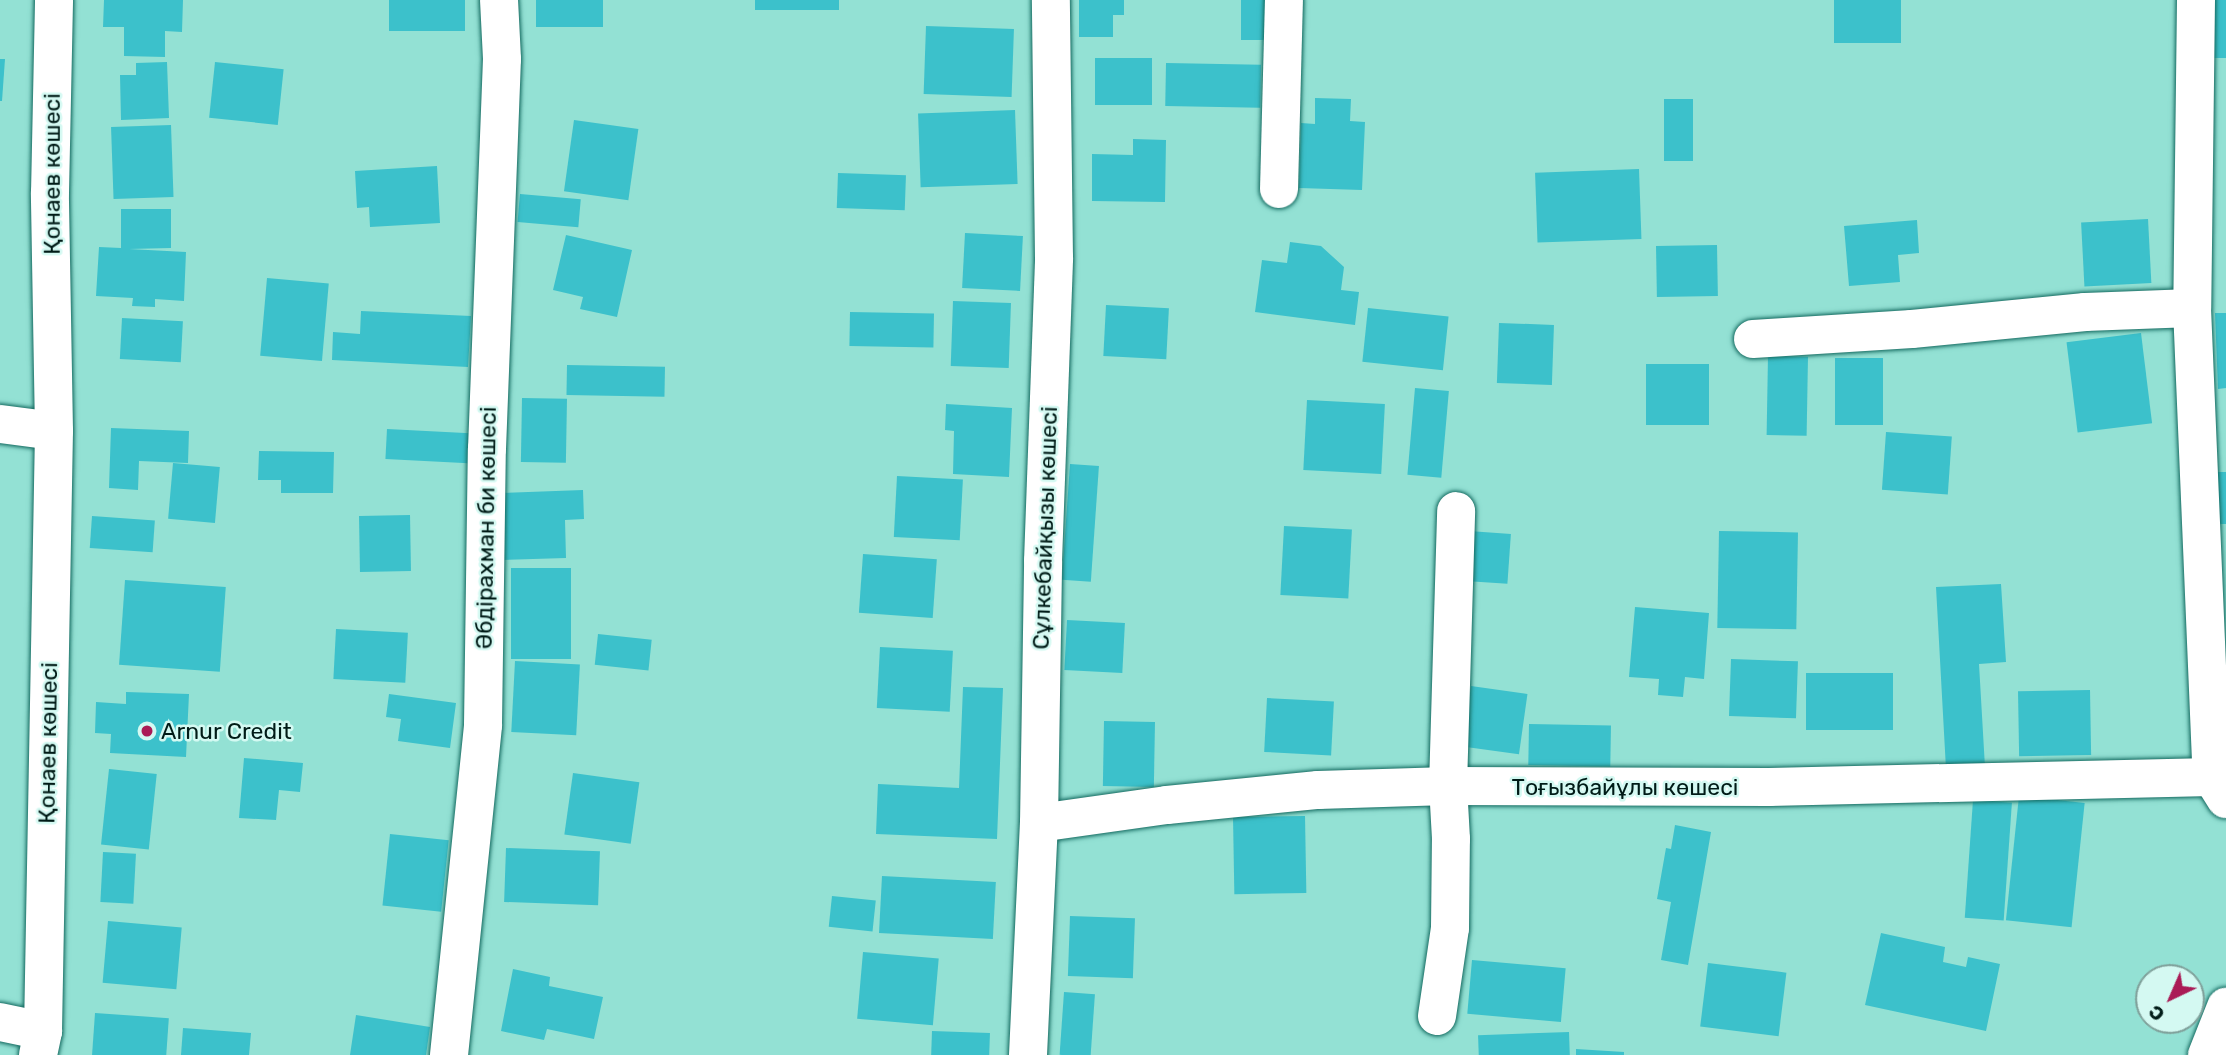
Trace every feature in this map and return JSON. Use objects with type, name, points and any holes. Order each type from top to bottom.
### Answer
[{"type":"street","name":"Қонаев көшесі","points":[[41,1043],[54,431],[50,193],[54,0]]},
{"type":"street","name":"Әбдірахман би көшесі","points":[[449,1055],[483,725],[487,449],[502,60],[499,0]]},
{"type":"street","name":"Сұлкебайқызы көшесі","points":[[1028,1055],[1039,823],[1043,561],[1054,258],[1051,0]]},
{"type":"street","points":[[1279,189],[1284,0]]},
{"type":"street","points":[[2196,0],[2192,308],[2219,788]]},
{"type":"street","points":[[1753,339],[1912,329],[2085,312],[2192,308]]},
{"type":"street","points":[[0,424],[54,431]]},
{"type":"street","points":[[1437,1016],[1450,928],[1451,839],[1448,786],[1456,511]]},
{"type":"street","name":"Тоғызбайұлы көшесі","points":[[1039,823],[1167,805],[1318,790],[1448,786],[2219,788]]},
{"type":"street","points":[[2207,1055],[2226,1007]]},
{"type":"street","points":[[0,1022],[41,1043]]},
{"type":"building","points":[[104,0],[183,0],[182,32],[165,31],[165,57],[124,56],[124,27],[103,27]]},
{"type":"building","points":[[389,0],[465,0],[465,31],[389,31]]},
{"type":"building","points":[[536,0],[603,0],[603,27],[536,27]]},
{"type":"building","points":[[755,0],[839,0],[839,10],[755,10]]},
{"type":"building","points":[[1079,0],[1124,0],[1124,15],[1113,15],[1113,37],[1079,37]]},
{"type":"building","points":[[1241,0],[1266,0],[1266,40],[1241,40]]},
{"type":"building","points":[[1834,0],[1901,0],[1901,43],[1834,43]]},
{"type":"building","points":[[2209,0],[2226,0],[2226,58],[2209,58]]},
{"type":"building","points":[[926,26],[1014,29],[1012,97],[924,94]]},
{"type":"building","points":[[1095,58],[1152,58],[1152,105],[1095,105]]},
{"type":"building","points":[[0,59],[5,59],[2,101],[0,101]]},
{"type":"building","points":[[167,62],[169,118],[121,120],[120,75],[136,75],[136,63]]},
{"type":"building","points":[[215,62],[284,69],[278,125],[209,118]]},
{"type":"building","points":[[1166,63],[1261,65],[1260,108],[1165,106]]},
{"type":"building","points":[[1315,98],[1351,99],[1350,121],[1365,122],[1362,190],[1299,188],[1301,123],[1315,124]]},
{"type":"building","points":[[1664,99],[1693,99],[1693,161],[1664,161]]},
{"type":"building","points":[[1015,110],[1018,184],[921,187],[918,113]]},
{"type":"building","points":[[574,120],[638,129],[628,200],[564,191]]},
{"type":"building","points":[[171,125],[174,197],[114,199],[111,127]]},
{"type":"building","points":[[1133,139],[1166,140],[1165,202],[1092,201],[1092,154],[1133,155]]},
{"type":"building","points":[[437,166],[440,223],[370,227],[369,207],[357,208],[355,171]]},
{"type":"building","points":[[1639,169],[1641,239],[1538,243],[1535,173]]},
{"type":"building","points":[[838,173],[906,175],[905,210],[837,208]]},
{"type":"building","points":[[520,194],[581,199],[578,227],[518,222]]},
{"type":"building","points":[[121,209],[171,209],[171,248],[129,249],[186,252],[184,301],[155,299],[155,307],[132,306],[133,298],[96,296],[99,247],[121,248]]},
{"type":"building","points":[[2148,219],[2151,283],[2084,286],[2081,223]]},
{"type":"building","points":[[1917,220],[1919,253],[1898,255],[1900,282],[1849,286],[1844,226]]},
{"type":"building","points":[[965,233],[1023,236],[1020,291],[962,288]]},
{"type":"building","points":[[566,235],[632,250],[617,317],[580,309],[583,297],[553,290]]},
{"type":"building","points":[[1290,242],[1321,246],[1344,267],[1341,290],[1359,292],[1355,325],[1255,312],[1262,260],[1287,263]]},
{"type":"building","points":[[1717,245],[1718,296],[1657,297],[1656,246]]},
{"type":"building","points":[[267,278],[329,283],[322,361],[260,356]]},
{"type":"building","points":[[953,301],[1011,303],[1009,368],[951,366]]},
{"type":"building","points":[[1106,305],[1169,308],[1166,359],[1103,356]]},
{"type":"building","points":[[1368,308],[1449,316],[1443,370],[1362,362]]},
{"type":"building","points":[[361,311],[471,316],[468,367],[332,360],[333,332],[360,334]]},
{"type":"building","points":[[850,312],[934,313],[933,347],[849,346]]},
{"type":"building","points":[[2215,313],[2226,313],[2226,388],[2218,389]]},
{"type":"building","points":[[122,318],[183,321],[181,362],[120,359]]},
{"type":"building","points":[[1499,323],[1554,325],[1552,385],[1497,383]]},
{"type":"building","points":[[2141,333],[2152,423],[2078,432],[2067,342]]},
{"type":"building","points":[[1768,356],[1808,357],[1807,436],[1767,435]]},
{"type":"building","points":[[1835,358],[1883,358],[1883,425],[1835,425]]},
{"type":"building","points":[[1646,364],[1709,364],[1709,425],[1646,425]]},
{"type":"building","points":[[567,365],[665,367],[664,397],[566,395]]},
{"type":"building","points":[[1415,388],[1449,391],[1441,478],[1407,475]]},
{"type":"building","points":[[522,398],[567,399],[566,463],[521,462]]},
{"type":"building","points":[[1307,400],[1385,404],[1381,474],[1303,470]]},
{"type":"building","points":[[946,404],[1012,408],[1009,477],[953,474],[954,431],[945,430]]},
{"type":"building","points":[[111,428],[189,431],[188,463],[139,461],[138,490],[109,488]]},
{"type":"building","points":[[387,429],[470,433],[468,463],[385,459]]},
{"type":"building","points":[[1886,432],[1952,437],[1948,494],[1882,490]]},
{"type":"building","points":[[259,451],[334,452],[333,493],[281,493],[281,480],[258,480]]},
{"type":"building","points":[[173,463],[220,467],[215,523],[168,519]]},
{"type":"building","points":[[1070,464],[1099,466],[1091,582],[1062,580]]},
{"type":"building","points":[[2215,472],[2226,472],[2226,524],[2215,524]]},
{"type":"building","points":[[897,476],[963,479],[960,540],[894,537]]},
{"type":"building","points":[[583,490],[584,519],[565,520],[566,558],[502,560],[500,493]]},
{"type":"building","points":[[410,515],[411,571],[360,572],[359,516]]},
{"type":"building","points":[[92,516],[155,520],[153,552],[90,548]]},
{"type":"building","points":[[1284,526],[1352,530],[1348,598],[1280,595]]},
{"type":"building","points":[[1469,531],[1511,534],[1507,584],[1466,581]]},
{"type":"building","points":[[1719,531],[1798,532],[1796,629],[1717,628]]},
{"type":"building","points":[[863,554],[937,559],[933,618],[859,613]]},
{"type":"building","points":[[511,568],[571,568],[571,659],[511,659]]},
{"type":"building","points":[[125,580],[226,587],[220,672],[119,665]]},
{"type":"building","points":[[2001,584],[2006,662],[1979,664],[1985,767],[1946,769],[1936,587]]},
{"type":"building","points":[[1635,607],[1709,613],[1704,679],[1685,677],[1683,697],[1658,695],[1659,679],[1629,677]]},
{"type":"building","points":[[1067,620],[1125,623],[1122,673],[1064,670]]},
{"type":"building","points":[[336,629],[408,633],[405,683],[333,679]]},
{"type":"building","points":[[598,634],[652,640],[648,670],[595,665]]},
{"type":"building","points":[[880,647],[953,651],[950,712],[877,708]]},
{"type":"building","points":[[1731,659],[1798,661],[1796,718],[1729,716]]},
{"type":"building","points":[[515,661],[580,664],[576,735],[511,732]]},
{"type":"building","points":[[1806,673],[1893,673],[1893,730],[1806,730]]},
{"type":"building","points":[[1471,686],[1527,694],[1519,754],[1463,746]]},
{"type":"building","points":[[963,687],[1003,688],[997,839],[876,834],[878,784],[959,788]]},
{"type":"building","points":[[2090,690],[2091,755],[2019,756],[2018,691]]},
{"type":"building","points":[[126,692],[189,694],[186,757],[110,753],[111,734],[95,733],[96,702],[126,704]]},
{"type":"building","points":[[389,694],[456,703],[450,748],[398,741],[401,719],[386,717]]},
{"type":"building","points":[[1267,698],[1334,702],[1331,755],[1264,752]]},
{"type":"building","points":[[1104,721],[1155,722],[1154,787],[1103,786]]},
{"type":"building","points":[[1529,724],[1611,725],[1610,766],[1528,765]]},
{"type":"building","points":[[244,758],[303,763],[300,792],[279,790],[276,820],[239,818]]},
{"type":"building","points":[[109,769],[157,774],[149,850],[101,845]]},
{"type":"building","points":[[573,773],[639,782],[631,844],[564,834]]},
{"type":"building","points":[[2019,796],[2085,803],[2072,927],[2006,920]]},
{"type":"building","points":[[1973,800],[2012,803],[2004,920],[1965,918]]},
{"type":"building","points":[[1305,816],[1306,893],[1234,894],[1233,817]]},
{"type":"building","points":[[1675,825],[1711,832],[1688,965],[1661,960],[1671,902],[1657,899],[1666,848],[1671,849]]},
{"type":"building","points":[[390,834],[449,840],[441,912],[382,906]]},
{"type":"building","points":[[506,848],[600,851],[598,905],[504,902]]},
{"type":"building","points":[[103,852],[136,854],[133,904],[100,902]]},
{"type":"building","points":[[882,876],[996,882],[993,939],[879,933]]},
{"type":"building","points":[[832,896],[876,901],[873,931],[829,927]]},
{"type":"building","points":[[1070,916],[1135,918],[1133,978],[1068,976]]},
{"type":"building","points":[[108,921],[182,927],[176,989],[103,983]]},
{"type":"building","points":[[1881,933],[1945,947],[1943,962],[1966,967],[1968,957],[2000,964],[1986,1031],[1865,1005]]},
{"type":"building","points":[[863,952],[939,959],[933,1025],[857,1019]]},
{"type":"building","points":[[1472,960],[1566,968],[1561,1022],[1467,1014]]},
{"type":"building","points":[[1708,963],[1786,973],[1779,1036],[1700,1027]]},
{"type":"building","points":[[513,969],[550,977],[549,986],[603,997],[594,1039],[547,1029],[544,1040],[501,1031]]},
{"type":"building","points":[[1064,992],[1095,994],[1091,1055],[1060,1055]]},
{"type":"building","points":[[95,1013],[169,1018],[166,1055],[92,1055]]},
{"type":"building","points":[[356,1015],[430,1027],[426,1055],[350,1055]]},
{"type":"building","points":[[183,1028],[251,1033],[249,1055],[181,1055]]},
{"type":"building","points":[[932,1031],[990,1033],[989,1055],[931,1055]]},
{"type":"building","points":[[1569,1032],[1570,1055],[1479,1055],[1478,1035]]},
{"type":"building","points":[[1576,1049],[1624,1052],[1624,1055],[1576,1055]]},
{"type":"place","name":"Arnur Credit","points":[[147,731]]}]
